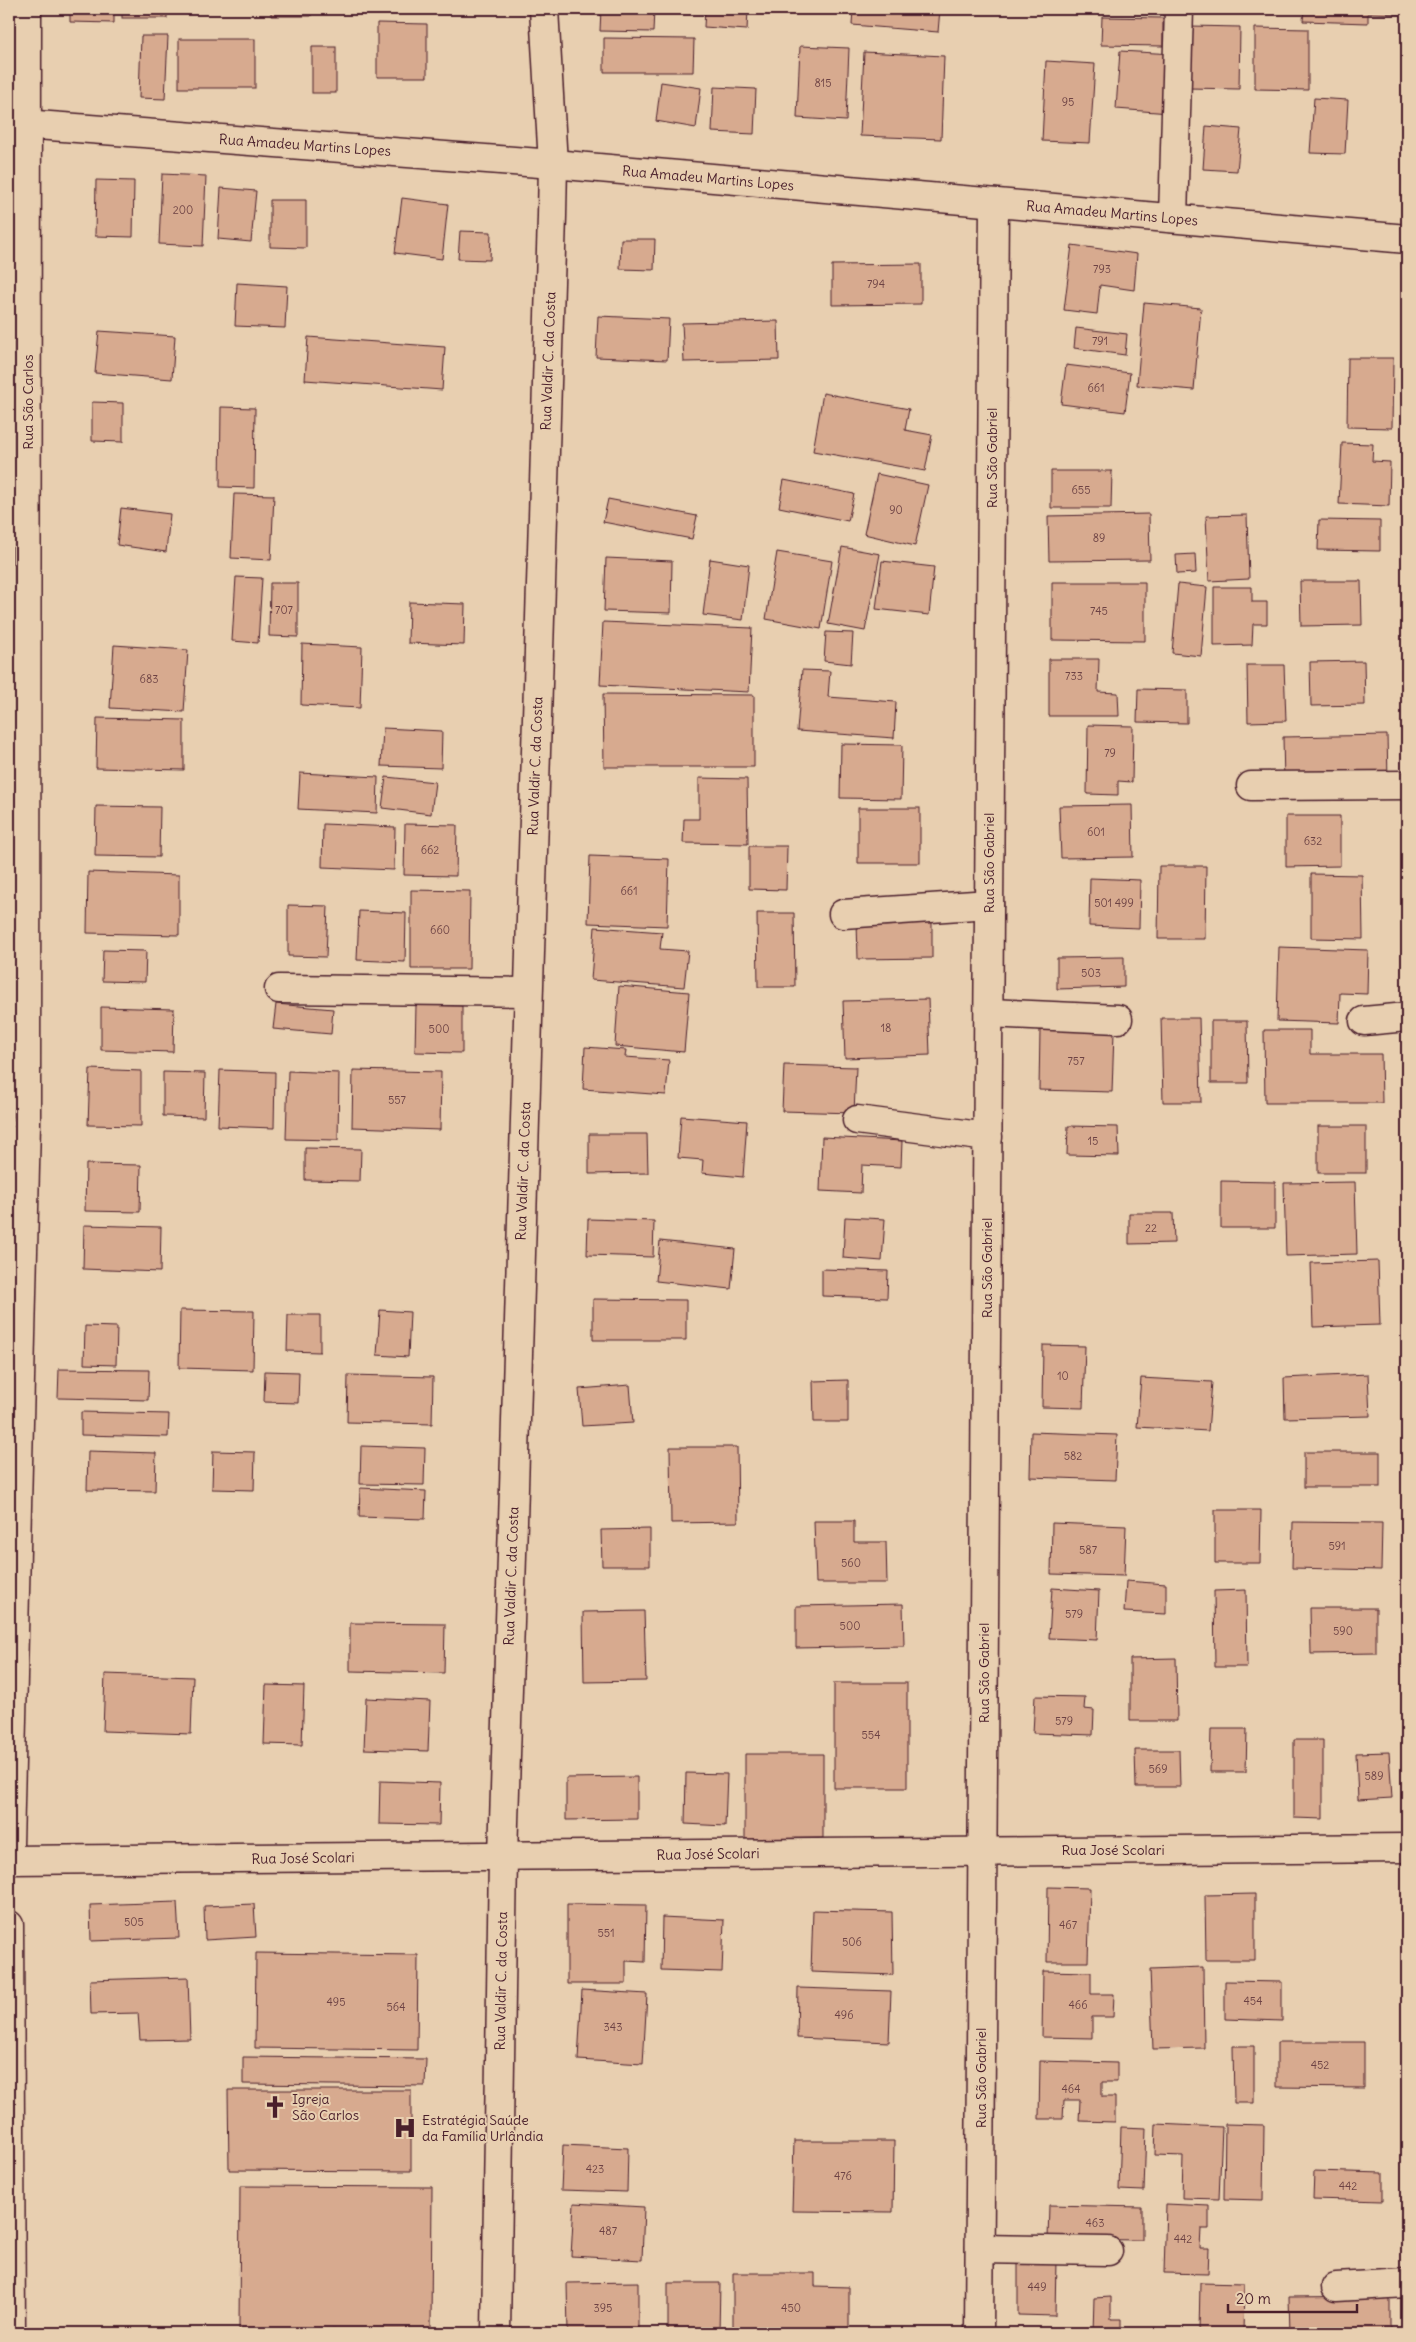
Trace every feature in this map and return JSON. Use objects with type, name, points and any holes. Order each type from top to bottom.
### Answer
[{"type":"street","name":"Rua São Carlos","points":[[9,1846],[17,1124],[18,124],[26,9]]},
{"type":"street","name":"Rua Valdir C. da Costa","points":[[496,2333],[503,1856],[553,164],[544,9]]},
{"type":"street","points":[[1173,218],[1179,9]]},
{"type":"street","name":"Rua Amadeu Martins Lopes","points":[[18,124],[553,164],[1407,239]]},
{"type":"street","name":"Rua São Gabriel","points":[[979,2333],[994,202]]},
{"type":"street","points":[[1251,786],[1407,785]]},
{"type":"street","points":[[843,914],[989,904]]},
{"type":"street","points":[[279,989],[528,992]]},
{"type":"street","points":[[988,1013],[1118,1019]]},
{"type":"street","points":[[1364,1021],[1407,1017]]},
{"type":"street","points":[[857,1120],[988,1137]]},
{"type":"street","name":"Rua José Scolari","points":[[9,1860],[1407,1848]]},
{"type":"street","points":[[9,1925],[11,2333]]},
{"type":"street","points":[[980,2249],[1108,2251]]},
{"type":"street","points":[[1336,2286],[1407,2283]]},
{"type":"building","points":[[70,9],[114,9],[114,23],[70,22]]},
{"type":"building","points":[[122,9],[167,9],[167,18],[122,18]]},
{"type":"building","points":[[271,9],[312,9],[311,16],[271,16]]},
{"type":"building","points":[[601,9],[654,9],[653,32],[600,31]]},
{"type":"building","points":[[705,9],[748,9],[747,30],[704,27]]},
{"type":"building","points":[[853,9],[940,9],[938,32],[852,25]]},
{"type":"building","points":[[1304,9],[1400,9],[1400,14],[1368,13],[1368,23],[1303,21]]},
{"type":"building","points":[[1102,17],[1163,18],[1163,46],[1101,45]]},
{"type":"building","points":[[377,23],[427,24],[427,77],[377,77]]},
{"type":"building","points":[[1190,26],[1240,27],[1239,89],[1189,88]]},
{"type":"building","points":[[1255,28],[1308,29],[1308,90],[1255,89]]},
{"type":"building","points":[[141,36],[168,36],[165,99],[139,98]]},
{"type":"building","points":[[604,38],[694,39],[693,72],[604,72]]},
{"type":"building","points":[[179,39],[255,39],[255,88],[179,88]]},
{"type":"building","points":[[800,46],[849,48],[846,121],[797,118]]},
{"type":"building","points":[[312,47],[336,47],[336,93],[312,93]]},
{"type":"building","points":[[1120,51],[1173,54],[1170,113],[1116,109]]},
{"type":"building","points":[[864,52],[944,56],[941,139],[860,136]]},
{"type":"building","points":[[1046,61],[1095,64],[1090,143],[1042,141]]},
{"type":"building","points":[[1405,79],[1407,79],[1407,154],[1403,154]]},
{"type":"building","points":[[661,82],[701,88],[696,128],[656,121]]},
{"type":"building","points":[[714,87],[756,89],[754,134],[712,132]]},
{"type":"building","points":[[1314,98],[1348,100],[1345,154],[1310,153]]},
{"type":"building","points":[[1206,126],[1241,129],[1237,171],[1203,169]]},
{"type":"building","points":[[162,174],[206,176],[203,246],[159,244]]},
{"type":"building","points":[[96,180],[134,181],[133,237],[95,236]]},
{"type":"building","points":[[221,188],[256,191],[251,242],[218,239]]},
{"type":"building","points":[[402,198],[448,204],[442,259],[395,253]]},
{"type":"building","points":[[270,200],[306,200],[306,248],[270,247]]},
{"type":"building","points":[[460,231],[491,232],[490,260],[458,259]]},
{"type":"building","points":[[621,239],[655,239],[654,270],[620,269]]},
{"type":"building","points":[[1072,245],[1137,254],[1134,290],[1100,285],[1097,314],[1064,310]]},
{"type":"building","points":[[921,264],[921,304],[832,305],[832,265]]},
{"type":"building","points":[[237,283],[287,286],[285,328],[235,326]]},
{"type":"building","points":[[1144,303],[1201,308],[1194,390],[1137,385]]},
{"type":"building","points":[[598,316],[669,319],[667,360],[596,357]]},
{"type":"building","points":[[778,321],[779,360],[684,362],[682,323]]},
{"type":"building","points":[[1076,328],[1127,334],[1125,355],[1074,348]]},
{"type":"building","points":[[99,331],[175,336],[172,379],[95,373]]},
{"type":"building","points":[[308,337],[445,347],[442,390],[305,380]]},
{"type":"building","points":[[1348,358],[1393,358],[1392,428],[1347,427]]},
{"type":"building","points":[[1066,365],[1130,373],[1125,412],[1061,404]]},
{"type":"building","points":[[823,393],[909,409],[905,430],[932,435],[925,471],[813,451]]},
{"type":"building","points":[[92,402],[123,403],[123,442],[92,441]]},
{"type":"building","points":[[221,407],[255,408],[254,488],[220,487]]},
{"type":"building","points":[[1342,443],[1373,444],[1372,461],[1390,462],[1389,506],[1339,504]]},
{"type":"building","points":[[1051,471],[1112,471],[1111,508],[1051,508]]},
{"type":"building","points":[[877,474],[928,485],[915,546],[864,534]]},
{"type":"building","points":[[784,480],[854,494],[848,521],[779,507]]},
{"type":"building","points":[[234,494],[274,495],[271,560],[231,558]]},
{"type":"building","points":[[608,499],[697,516],[692,539],[603,522]]},
{"type":"building","points":[[121,508],[170,514],[166,552],[117,545]]},
{"type":"building","points":[[1149,514],[1150,560],[1049,561],[1048,516]]},
{"type":"building","points":[[1247,515],[1249,579],[1209,581],[1206,516]]},
{"type":"building","points":[[1319,520],[1380,521],[1380,551],[1318,550]]},
{"type":"building","points":[[842,547],[880,554],[865,631],[828,624]]},
{"type":"building","points":[[777,552],[832,561],[821,629],[766,619]]},
{"type":"building","points":[[1195,554],[1196,573],[1177,574],[1176,555]]},
{"type":"building","points":[[606,558],[672,561],[671,613],[604,611]]},
{"type":"building","points":[[710,559],[749,565],[743,620],[703,615]]},
{"type":"building","points":[[882,561],[934,567],[929,615],[876,609]]},
{"type":"building","points":[[236,577],[262,578],[258,643],[232,641]]},
{"type":"building","points":[[1300,581],[1361,581],[1362,625],[1301,626]]},
{"type":"building","points":[[1052,582],[1145,582],[1145,641],[1052,640]]},
{"type":"building","points":[[270,583],[298,583],[298,637],[269,636]]},
{"type":"building","points":[[1178,584],[1207,587],[1201,656],[1172,653]]},
{"type":"building","points":[[1214,587],[1252,587],[1252,602],[1267,602],[1267,624],[1253,624],[1252,645],[1214,646]]},
{"type":"building","points":[[409,602],[465,604],[464,645],[408,643]]},
{"type":"building","points":[[603,622],[752,628],[749,692],[600,685]]},
{"type":"building","points":[[826,632],[853,633],[851,664],[824,661]]},
{"type":"building","points":[[302,644],[362,647],[360,708],[301,705]]},
{"type":"building","points":[[114,645],[188,650],[184,712],[110,708]]},
{"type":"building","points":[[1049,659],[1099,659],[1098,692],[1118,693],[1119,716],[1049,716]]},
{"type":"building","points":[[1364,661],[1365,705],[1311,706],[1310,662]]},
{"type":"building","points":[[1247,665],[1284,665],[1286,721],[1248,722]]},
{"type":"building","points":[[802,670],[830,671],[828,697],[896,702],[894,738],[797,731]]},
{"type":"building","points":[[1138,689],[1187,690],[1187,723],[1137,722]]},
{"type":"building","points":[[603,694],[754,695],[754,767],[604,767]]},
{"type":"building","points":[[97,718],[184,720],[184,770],[96,768]]},
{"type":"building","points":[[1088,725],[1133,726],[1132,782],[1118,781],[1118,795],[1087,794]]},
{"type":"building","points":[[383,728],[442,731],[441,768],[381,766]]},
{"type":"building","points":[[1387,735],[1388,779],[1284,781],[1283,737]]},
{"type":"building","points":[[841,744],[902,745],[901,799],[840,798]]},
{"type":"building","points":[[300,773],[378,777],[377,813],[298,809]]},
{"type":"building","points":[[386,777],[435,782],[431,814],[382,808]]},
{"type":"building","points":[[699,778],[747,779],[748,844],[683,843],[684,819],[699,819]]},
{"type":"building","points":[[1132,805],[1133,857],[1061,858],[1059,806]]},
{"type":"building","points":[[96,806],[160,807],[159,857],[95,856]]},
{"type":"building","points":[[858,808],[920,808],[920,863],[858,863]]},
{"type":"building","points":[[1286,816],[1340,816],[1340,866],[1286,867]]},
{"type":"building","points":[[323,824],[395,827],[394,870],[322,867]]},
{"type":"building","points":[[405,824],[457,825],[456,876],[404,875]]},
{"type":"building","points":[[749,846],[787,846],[786,890],[749,889]]},
{"type":"building","points":[[590,856],[669,859],[667,926],[588,923]]},
{"type":"building","points":[[1159,866],[1206,866],[1205,939],[1158,939]]},
{"type":"building","points":[[88,872],[179,875],[179,935],[87,933]]},
{"type":"building","points":[[1311,874],[1362,875],[1363,939],[1311,938]]},
{"type":"building","points":[[1090,878],[1140,880],[1139,928],[1089,926]]},
{"type":"building","points":[[411,890],[470,891],[469,969],[411,969]]},
{"type":"building","points":[[288,905],[328,906],[326,957],[288,956]]},
{"type":"building","points":[[359,911],[406,913],[405,962],[357,960]]},
{"type":"building","points":[[757,913],[794,913],[795,987],[758,987]]},
{"type":"building","points":[[932,921],[932,958],[858,959],[857,922]]},
{"type":"building","points":[[595,927],[662,932],[660,949],[688,951],[684,987],[591,980]]},
{"type":"building","points":[[1279,947],[1368,950],[1367,994],[1340,993],[1339,1023],[1277,1021]]},
{"type":"building","points":[[103,950],[146,951],[145,982],[102,981]]},
{"type":"building","points":[[1124,957],[1124,987],[1057,989],[1057,958]]},
{"type":"building","points":[[619,986],[689,992],[684,1052],[615,1046]]},
{"type":"building","points":[[928,999],[930,1055],[845,1058],[843,1001]]},
{"type":"building","points":[[276,1004],[333,1009],[331,1034],[273,1029]]},
{"type":"building","points":[[416,1005],[462,1006],[462,1053],[415,1052]]},
{"type":"building","points":[[101,1007],[174,1009],[173,1052],[101,1050]]},
{"type":"building","points":[[1161,1018],[1199,1018],[1201,1102],[1163,1102]]},
{"type":"building","points":[[1211,1021],[1247,1021],[1248,1083],[1211,1083]]},
{"type":"building","points":[[1040,1030],[1114,1032],[1112,1092],[1039,1090]]},
{"type":"building","points":[[1264,1030],[1310,1030],[1310,1054],[1381,1054],[1382,1103],[1265,1103]]},
{"type":"building","points":[[585,1047],[626,1050],[625,1057],[669,1060],[666,1095],[583,1089]]},
{"type":"building","points":[[784,1065],[856,1067],[854,1113],[782,1111]]},
{"type":"building","points":[[90,1069],[141,1071],[141,1126],[88,1125]]},
{"type":"building","points":[[220,1070],[275,1072],[274,1128],[218,1126]]},
{"type":"building","points":[[353,1070],[441,1072],[440,1130],[352,1127]]},
{"type":"building","points":[[288,1071],[339,1073],[338,1140],[286,1139]]},
{"type":"building","points":[[163,1072],[205,1073],[204,1117],[163,1116]]},
{"type":"building","points":[[681,1116],[747,1121],[743,1177],[702,1173],[703,1160],[678,1158]]},
{"type":"building","points":[[1068,1126],[1118,1127],[1119,1156],[1067,1155]]},
{"type":"building","points":[[1318,1126],[1366,1126],[1366,1173],[1318,1173]]},
{"type":"building","points":[[589,1134],[647,1134],[648,1173],[589,1174]]},
{"type":"building","points":[[822,1137],[902,1141],[901,1167],[862,1165],[861,1193],[820,1191]]},
{"type":"building","points":[[305,1148],[361,1149],[360,1181],[305,1180]]},
{"type":"building","points":[[86,1164],[141,1165],[140,1212],[85,1211]]},
{"type":"building","points":[[1221,1181],[1275,1182],[1275,1228],[1221,1228]]},
{"type":"building","points":[[1355,1182],[1357,1254],[1286,1256],[1284,1183]]},
{"type":"building","points":[[1129,1213],[1173,1213],[1174,1243],[1129,1244]]},
{"type":"building","points":[[845,1217],[885,1219],[882,1261],[843,1258]]},
{"type":"building","points":[[588,1219],[654,1221],[653,1257],[587,1255]]},
{"type":"building","points":[[84,1225],[161,1227],[160,1272],[83,1269]]},
{"type":"building","points":[[660,1241],[735,1249],[731,1289],[656,1281]]},
{"type":"building","points":[[1378,1261],[1380,1325],[1313,1327],[1311,1263]]},
{"type":"building","points":[[822,1269],[888,1271],[887,1298],[822,1296]]},
{"type":"building","points":[[593,1299],[686,1300],[686,1340],[593,1340]]},
{"type":"building","points":[[180,1310],[254,1311],[253,1370],[179,1368]]},
{"type":"building","points":[[380,1310],[410,1312],[408,1357],[377,1355]]},
{"type":"building","points":[[288,1315],[320,1315],[320,1352],[287,1351]]},
{"type":"building","points":[[85,1326],[117,1327],[116,1365],[84,1364]]},
{"type":"building","points":[[1043,1345],[1085,1346],[1083,1408],[1042,1407]]},
{"type":"building","points":[[59,1369],[149,1370],[148,1400],[58,1398]]},
{"type":"building","points":[[265,1371],[299,1372],[298,1403],[264,1402]]},
{"type":"building","points":[[1368,1374],[1370,1416],[1285,1418],[1284,1378]]},
{"type":"building","points":[[348,1375],[433,1377],[432,1424],[347,1422]]},
{"type":"building","points":[[1141,1378],[1212,1382],[1208,1431],[1137,1427]]},
{"type":"building","points":[[848,1380],[848,1422],[814,1422],[813,1381]]},
{"type":"building","points":[[630,1385],[633,1423],[582,1426],[579,1389]]},
{"type":"building","points":[[81,1412],[169,1414],[168,1437],[81,1435]]},
{"type":"building","points":[[1031,1432],[1117,1435],[1115,1480],[1030,1477]]},
{"type":"building","points":[[361,1446],[425,1448],[424,1485],[360,1484]]},
{"type":"building","points":[[670,1447],[737,1447],[738,1522],[671,1523]]},
{"type":"building","points":[[88,1451],[156,1453],[155,1491],[87,1490]]},
{"type":"building","points":[[213,1451],[255,1452],[254,1490],[212,1489]]},
{"type":"building","points":[[1304,1452],[1380,1452],[1380,1487],[1304,1487]]},
{"type":"building","points":[[360,1488],[426,1491],[425,1519],[359,1517]]},
{"type":"building","points":[[1215,1510],[1261,1510],[1260,1563],[1215,1563]]},
{"type":"building","points":[[814,1521],[854,1521],[854,1542],[886,1542],[887,1583],[816,1583]]},
{"type":"building","points":[[1293,1522],[1382,1523],[1381,1570],[1292,1568]]},
{"type":"building","points":[[1052,1523],[1126,1526],[1124,1576],[1051,1574]]},
{"type":"building","points":[[650,1529],[650,1566],[602,1566],[601,1530]]},
{"type":"building","points":[[1126,1581],[1166,1584],[1166,1614],[1124,1612]]},
{"type":"building","points":[[1052,1588],[1099,1591],[1097,1640],[1049,1638]]},
{"type":"building","points":[[1246,1590],[1247,1667],[1215,1667],[1214,1591]]},
{"type":"building","points":[[903,1604],[904,1646],[796,1648],[796,1606]]},
{"type":"building","points":[[1310,1608],[1376,1608],[1376,1653],[1311,1654]]},
{"type":"building","points":[[644,1611],[646,1681],[584,1682],[583,1612]]},
{"type":"building","points":[[350,1623],[445,1624],[444,1673],[350,1671]]},
{"type":"building","points":[[1176,1658],[1177,1721],[1130,1721],[1130,1659]]},
{"type":"building","points":[[105,1674],[193,1677],[191,1734],[103,1731]]},
{"type":"building","points":[[834,1683],[907,1683],[907,1788],[834,1788]]},
{"type":"building","points":[[266,1685],[304,1686],[302,1745],[264,1744]]},
{"type":"building","points":[[1035,1696],[1085,1697],[1084,1709],[1094,1710],[1093,1735],[1033,1733]]},
{"type":"building","points":[[366,1698],[430,1701],[428,1751],[364,1749]]},
{"type":"building","points":[[1211,1729],[1247,1729],[1246,1772],[1210,1772]]},
{"type":"building","points":[[1294,1740],[1323,1740],[1323,1819],[1294,1818]]},
{"type":"building","points":[[1135,1750],[1179,1750],[1180,1787],[1136,1787]]},
{"type":"building","points":[[1389,1752],[1392,1798],[1358,1800],[1356,1753]]},
{"type":"building","points":[[745,1754],[823,1754],[823,1838],[745,1839]]},
{"type":"building","points":[[686,1773],[727,1774],[725,1826],[685,1824]]},
{"type":"building","points":[[637,1777],[637,1819],[566,1820],[566,1778]]},
{"type":"building","points":[[380,1781],[440,1783],[439,1825],[379,1824]]},
{"type":"building","points":[[1048,1887],[1090,1888],[1088,1962],[1047,1962]]},
{"type":"building","points":[[1255,1894],[1255,1960],[1206,1960],[1205,1895]]},
{"type":"building","points":[[177,1902],[179,1938],[91,1941],[90,1905]]},
{"type":"building","points":[[254,1904],[256,1937],[205,1940],[204,1906]]},
{"type":"building","points":[[567,1904],[646,1905],[645,1962],[626,1961],[626,1984],[567,1984]]},
{"type":"building","points":[[813,1910],[892,1912],[893,1975],[811,1972]]},
{"type":"building","points":[[662,1917],[724,1920],[722,1972],[661,1970]]},
{"type":"building","points":[[256,1953],[418,1955],[417,2050],[255,2048]]},
{"type":"building","points":[[1203,1967],[1204,2048],[1153,2049],[1150,1969]]},
{"type":"building","points":[[1043,1971],[1091,1972],[1091,1994],[1114,1994],[1113,2017],[1092,2017],[1092,2038],[1042,2037]]},
{"type":"building","points":[[188,1977],[190,2039],[140,2040],[138,2013],[91,2014],[90,1980]]},
{"type":"building","points":[[1225,1981],[1282,1982],[1282,2021],[1225,2019]]},
{"type":"building","points":[[798,1988],[891,1991],[889,2042],[797,2038]]},
{"type":"building","points":[[582,1990],[647,1994],[643,2064],[578,2060]]},
{"type":"building","points":[[1277,2042],[1364,2042],[1364,2088],[1277,2087]]},
{"type":"building","points":[[1233,2046],[1254,2046],[1254,2103],[1234,2103]]},
{"type":"building","points":[[243,2057],[426,2059],[425,2086],[243,2084]]},
{"type":"building","points":[[1040,2061],[1117,2063],[1117,2082],[1102,2082],[1102,2097],[1115,2097],[1115,2122],[1079,2121],[1080,2100],[1064,2100],[1063,2119],[1039,2119]]},
{"type":"building","points":[[228,2090],[411,2090],[411,2171],[229,2170]]},
{"type":"building","points":[[1156,2124],[1222,2127],[1219,2199],[1182,2198],[1183,2156],[1155,2155]]},
{"type":"building","points":[[1225,2124],[1264,2125],[1263,2200],[1224,2199]]},
{"type":"building","points":[[1121,2127],[1146,2128],[1144,2191],[1119,2190]]},
{"type":"building","points":[[794,2141],[894,2141],[893,2212],[792,2211]]},
{"type":"building","points":[[563,2145],[628,2148],[627,2192],[561,2190]]},
{"type":"building","points":[[1314,2171],[1383,2173],[1383,2201],[1313,2199]]},
{"type":"building","points":[[240,2186],[432,2187],[431,2330],[239,2329]]},
{"type":"building","points":[[574,2203],[644,2207],[642,2260],[571,2256]]},
{"type":"building","points":[[1166,2204],[1209,2206],[1209,2229],[1201,2229],[1200,2248],[1209,2248],[1208,2274],[1164,2273]]},
{"type":"building","points":[[1049,2205],[1142,2207],[1142,2240],[1048,2239]]},
{"type":"building","points":[[1018,2258],[1056,2259],[1055,2316],[1018,2315]]},
{"type":"building","points":[[733,2273],[815,2273],[815,2286],[849,2287],[849,2330],[806,2330],[806,2333],[733,2333]]},
{"type":"building","points":[[638,2282],[638,2333],[568,2333],[567,2283]]},
{"type":"building","points":[[668,2283],[720,2283],[719,2333],[668,2333]]},
{"type":"building","points":[[1200,2283],[1244,2284],[1243,2333],[1199,2333]]},
{"type":"building","points":[[1390,2296],[1390,2333],[1290,2333],[1289,2297]]},
{"type":"building","points":[[1111,2297],[1111,2319],[1121,2319],[1121,2333],[1093,2333],[1094,2298]]},
{"type":"place","name":"Igreja São Carlos","points":[[275,2107]]},
{"type":"place","name":"Estratégia Saúde da Família Urlândia","points":[[405,2128]]}]
